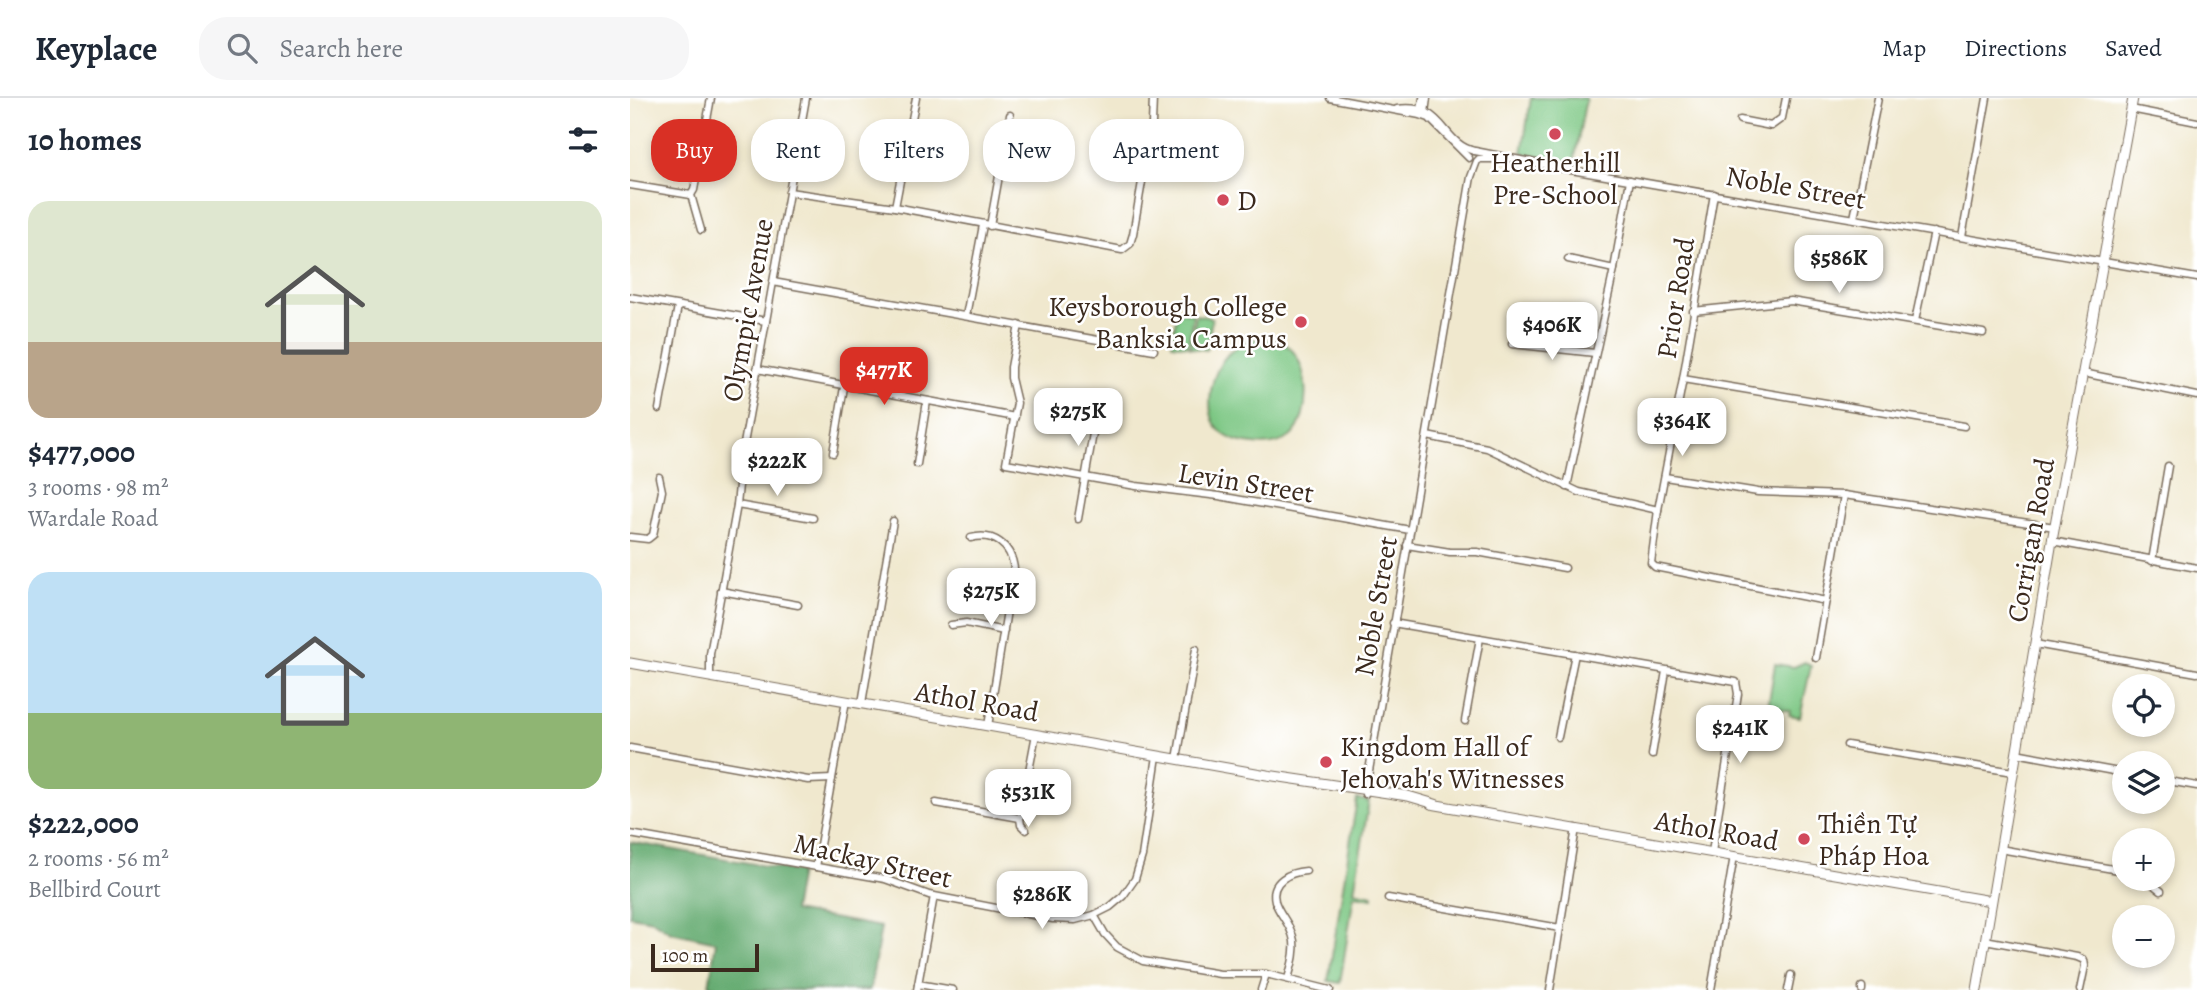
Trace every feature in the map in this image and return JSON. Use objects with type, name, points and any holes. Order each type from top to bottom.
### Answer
[{"type":"main road","name":"Corrigan Road","points":[[1977,990],[2054,527],[2133,98]]},
{"type":"main road","name":"Athol Road","points":[[630,663],[1316,783],[1407,802],[1435,804],[1991,901]]},
{"type":"street","points":[[701,230],[691,195],[711,98]]},
{"type":"street","name":"Olympic Avenue","points":[[706,676],[737,505],[742,455],[806,98]]},
{"type":"street","points":[[895,207],[916,98]]},
{"type":"street","points":[[1152,119],[1153,98]]},
{"type":"street","points":[[1330,98],[1422,113],[1474,157]]},
{"type":"street","points":[[1422,113],[1425,98]]},
{"type":"street","points":[[1740,120],[1771,126],[1782,118],[1786,98]]},
{"type":"street","points":[[1854,218],[1878,98]]},
{"type":"street","points":[[1962,237],[1987,98]]},
{"type":"street","points":[[2131,108],[2197,122]]},
{"type":"street","points":[[967,316],[1010,115]]},
{"type":"street","name":"Noble Street","points":[[1365,792],[1474,157],[1512,159],[2197,278]]},
{"type":"street","points":[[1567,487],[1615,269],[1630,180]]},
{"type":"street","points":[[789,192],[895,207],[1122,250],[1130,244],[1141,182]]},
{"type":"street","points":[[630,185],[691,195]]},
{"type":"street","name":"Prior Road","points":[[1714,194],[1651,563],[1656,568],[1826,601]]},
{"type":"street","points":[[1916,321],[1934,232]]},
{"type":"street","points":[[1568,260],[1615,269]]},
{"type":"street","points":[[773,282],[1154,350]]},
{"type":"street","points":[[630,297],[766,321]]},
{"type":"street","points":[[1693,311],[1791,301],[1983,333]]},
{"type":"street","points":[[659,409],[678,306]]},
{"type":"street","name":"Levin Street","points":[[1019,325],[1011,367],[1017,403],[1006,463],[1087,478],[1219,496],[1410,530]]},
{"type":"street","points":[[1512,344],[1595,353]]},
{"type":"street","points":[[758,369],[1015,417]]},
{"type":"street","points":[[2082,373],[2197,396]]},
{"type":"street","points":[[1683,379],[1964,426]]},
{"type":"street","points":[[833,453],[844,387]]},
{"type":"street","points":[[917,464],[927,401]]},
{"type":"street","points":[[1078,519],[1095,422]]},
{"type":"street","points":[[1427,436],[1487,447],[1567,487],[1593,496],[1658,510]]},
{"type":"street","points":[[2152,561],[2168,466]]},
{"type":"street","points":[[630,537],[648,539],[653,535],[662,491],[659,477]]},
{"type":"street","points":[[1665,477],[1758,492],[1844,495],[2054,527]]},
{"type":"street","points":[[1816,658],[1844,495]]},
{"type":"street","points":[[737,505],[813,518]]},
{"type":"street","points":[[862,703],[893,521]]},
{"type":"street","points":[[971,538],[984,536],[995,539],[1007,548],[1012,558],[1014,573],[988,726]]},
{"type":"street","points":[[2052,541],[2197,568]]},
{"type":"street","points":[[1407,545],[1450,552],[1477,552],[1565,568]]},
{"type":"street","points":[[721,592],[798,605]]},
{"type":"street","points":[[951,625],[965,623],[1004,631]]},
{"type":"street","points":[[1393,623],[1737,682],[1738,694],[1712,852]]},
{"type":"street","points":[[1465,721],[1480,638]]},
{"type":"street","points":[[2035,644],[2197,673]]},
{"type":"street","points":[[1177,759],[1196,649]]},
{"type":"street","points":[[1558,737],[1575,654]]},
{"type":"street","points":[[1652,755],[1666,671]]},
{"type":"street","points":[[816,867],[846,701]]},
{"type":"street","points":[[1026,830],[1021,825],[1020,818],[1036,734]]},
{"type":"street","points":[[1847,745],[2013,772]]},
{"type":"street","points":[[630,748],[808,780],[832,779]]},
{"type":"street","points":[[2016,753],[2112,771]]},
{"type":"street","name":"Mackay Street","points":[[630,834],[892,880],[934,896],[1054,919],[1075,920],[1110,907],[1123,896],[1138,871],[1157,756]]},
{"type":"street","points":[[2175,781],[2197,786]]},
{"type":"street","points":[[936,803],[1020,818]]},
{"type":"street","points":[[1550,990],[1576,828]]},
{"type":"street","points":[[2000,849],[2112,869]]},
{"type":"street","points":[[1711,990],[1734,856]]},
{"type":"street","points":[[1288,979],[1294,954],[1294,940],[1286,918],[1277,905],[1275,892],[1283,878],[1306,872]]},
{"type":"street","points":[[934,896],[917,987],[953,990]]},
{"type":"street","points":[[1388,898],[1560,928]]},
{"type":"street","points":[[1094,915],[1110,940],[1134,958],[1152,964],[1214,973],[1266,974],[1329,990]]},
{"type":"street","points":[[1985,940],[2084,960]]},
{"type":"street","points":[[2084,960],[2091,954]]},
{"type":"street","points":[[2080,990],[2084,960]]},
{"type":"street","points":[[1261,990],[1266,974]]},
{"type":"street","points":[[1788,990],[1791,975]]},
{"type":"green space","points":[[1531,98],[1586,98],[1574,162],[1522,153]]},
{"type":"green space","points":[[1177,311],[1193,314],[1188,346],[1172,344]]},
{"type":"green space","points":[[1196,315],[1212,318],[1207,350],[1190,348]]},
{"type":"green space","points":[[1254,339],[1281,342],[1291,349],[1303,373],[1303,416],[1290,437],[1272,444],[1251,444],[1231,439],[1219,430],[1211,412],[1211,390],[1223,360],[1237,347]]},
{"type":"green space","points":[[1805,662],[1811,666],[1800,717],[1789,715],[1790,711],[1768,707],[1775,664],[1794,667]]},
{"type":"green space","points":[[1357,799],[1369,801],[1354,891],[1373,895],[1373,898],[1354,895],[1340,983],[1328,981]]},
{"type":"green space","points":[[630,842],[800,872],[793,911],[881,927],[870,990],[722,990],[709,985],[716,942],[671,932],[652,920],[630,916]]},
{"type":"place","name":"Heatherhill Pre-School","points":[[1555,134]]},
{"type":"place","name":"D","points":[[1223,200]]},
{"type":"place","name":"Keysborough College Banksia Campus","points":[[1301,322]]},
{"type":"place","name":"Kingdom Hall of Jehovah's Witnesses","points":[[1326,762]]},
{"type":"place","name":"Thiền Tự Pháp Hoa","points":[[1804,839]]}]
